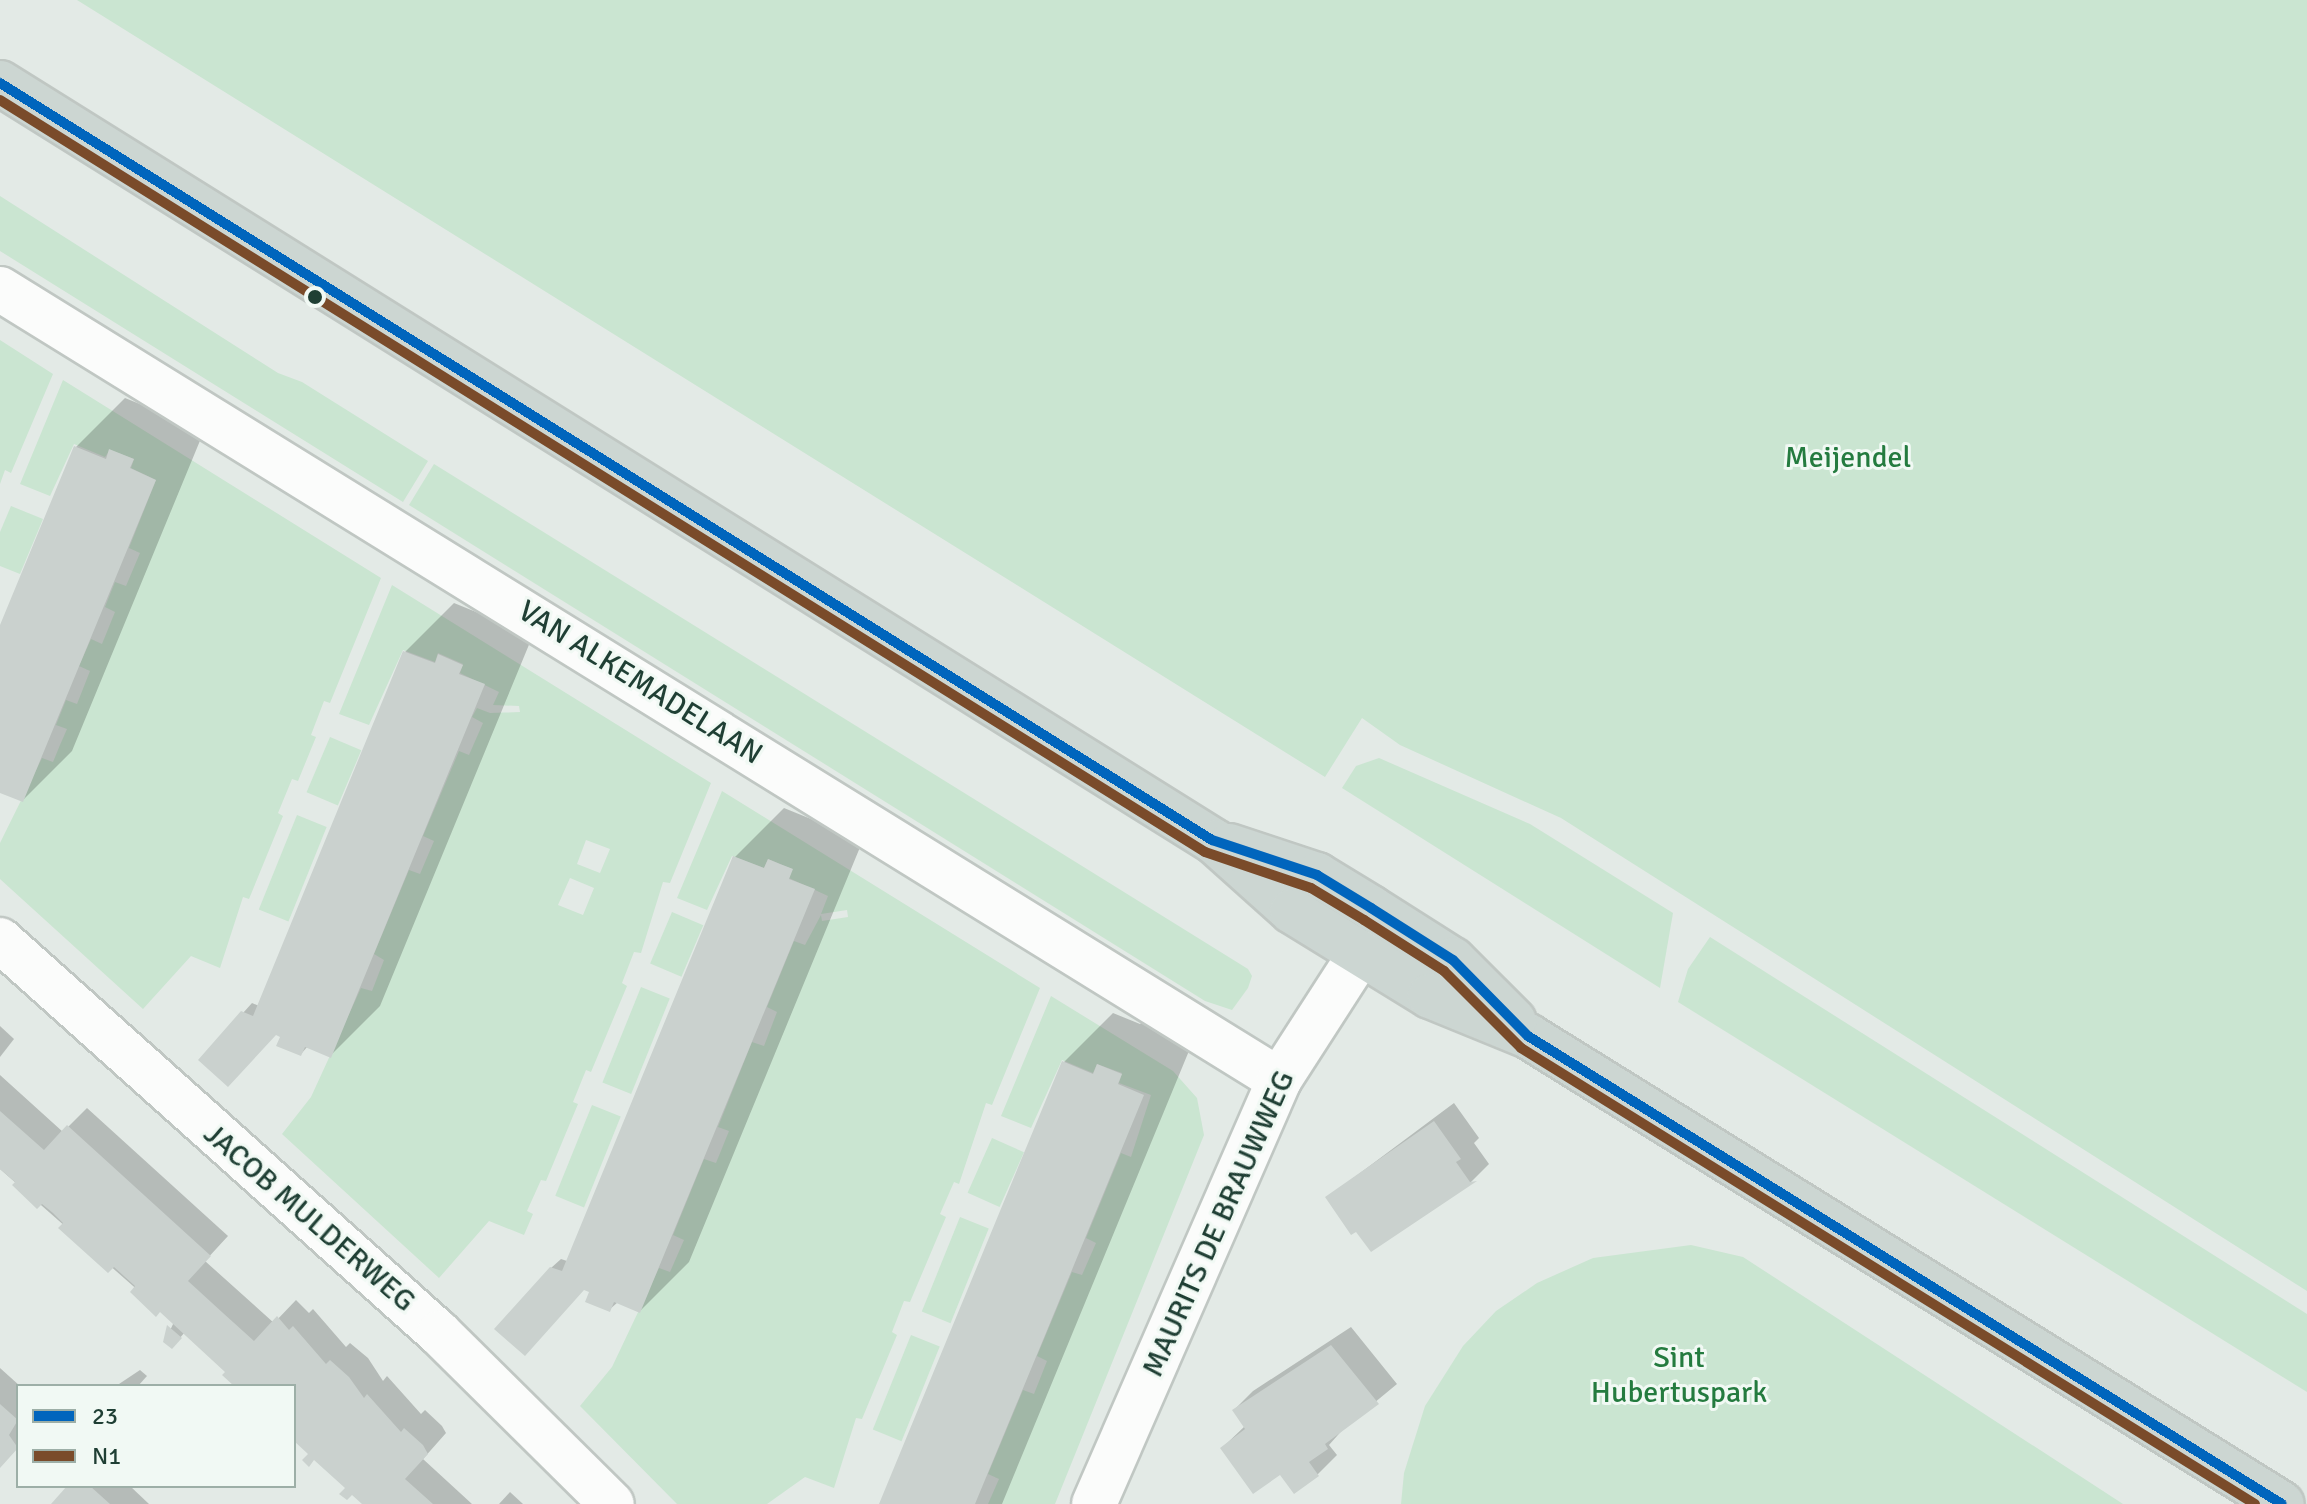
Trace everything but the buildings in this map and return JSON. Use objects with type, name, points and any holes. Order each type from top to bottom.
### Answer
[{"type":"main road","points":[[0,83],[1215,842],[1292,911],[1430,996],[1528,1036],[2282,1504]]},
{"type":"main road","points":[[1215,842],[1317,875],[1371,908],[1453,960],[1528,1036]]},
{"type":"street","name":"VAN ALKEMADELAAN","points":[[0,289],[1279,1080]]},
{"type":"street","name":"JACOB MULDERWEG","points":[[0,940],[439,1333],[612,1504]]},
{"type":"street","name":"MAURITS DE BRAUWWEG","points":[[1094,1504],[1279,1080],[1361,953]]},
{"type":"green space","name":"Meijendel","points":[[77,0],[2307,0],[2307,1291],[1561,818],[1400,745],[1362,718],[1325,777]]},
{"type":"green space","points":[[0,196],[278,373],[302,382],[428,461],[403,502],[0,251]]},
{"type":"green space","points":[[0,340],[53,374],[11,473],[5,470],[0,484]]},
{"type":"green space","points":[[63,380],[381,578],[330,703],[324,701],[311,735],[316,737],[298,781],[292,779],[278,813],[283,816],[249,899],[243,897],[220,968],[191,956],[143,1009],[0,879],[0,843],[42,758],[53,762],[67,729],[56,725],[66,700],[77,704],[90,671],[79,666],[91,639],[102,644],[115,612],[105,607],[115,582],[126,586],[140,553],[129,548],[156,480],[131,468],[134,459],[110,450],[105,457],[74,444],[50,496],[20,484]]},
{"type":"green space","points":[[434,464],[1248,969],[1252,976],[1248,988],[1232,1010],[1205,1001],[409,505]]},
{"type":"green space","points":[[11,506],[43,519],[20,574],[0,566],[0,532]]},
{"type":"green space","points":[[392,585],[711,783],[670,883],[663,882],[641,953],[634,952],[622,983],[627,986],[591,1072],[586,1070],[573,1102],[578,1104],[546,1181],[541,1180],[527,1211],[533,1214],[524,1235],[489,1221],[439,1278],[282,1134],[311,1097],[361,988],[372,991],[384,960],[374,954],[409,870],[420,874],[434,841],[423,836],[459,751],[469,755],[483,723],[472,717],[477,708],[490,713],[520,712],[519,706],[493,705],[499,692],[460,673],[463,664],[438,653],[435,662],[403,650],[369,725],[339,714]],"holes":[[[586,840],[610,849],[600,873],[577,864]],[[570,878],[594,888],[583,915],[558,905]]]},
{"type":"green space","points":[[330,737],[361,750],[338,806],[307,792]]},
{"type":"green space","points":[[1379,758],[1530,824],[1673,913],[1660,988],[1342,788],[1356,766]]},
{"type":"green space","points":[[722,791],[1040,988],[992,1105],[986,1103],[959,1184],[954,1182],[940,1214],[946,1217],[910,1302],[904,1301],[892,1332],[897,1335],[862,1419],[856,1418],[834,1488],[805,1477],[767,1504],[677,1504],[580,1406],[612,1367],[659,1268],[670,1272],[684,1240],[673,1235],[704,1159],[716,1163],[729,1131],[718,1127],[752,1042],[764,1046],[777,1012],[767,1007],[794,941],[805,945],[821,915],[822,921],[848,917],[847,910],[821,914],[828,896],[789,878],[792,869],[768,859],[764,868],[732,856],[707,910],[677,898]]},
{"type":"green space","points":[[297,815],[327,827],[288,922],[259,910]]},
{"type":"green space","points":[[672,912],[703,925],[681,977],[650,964]]},
{"type":"green space","points":[[1710,937],[2307,1314],[2307,1392],[1678,1002],[1688,969]]},
{"type":"green space","points":[[641,987],[670,999],[631,1094],[602,1082]]},
{"type":"green space","points":[[1051,996],[1173,1071],[1197,1098],[1204,1135],[1055,1504],[988,1504],[999,1479],[988,1474],[1023,1390],[1034,1394],[1047,1361],[1037,1356],[1072,1272],[1082,1275],[1096,1243],[1086,1238],[1121,1153],[1131,1157],[1151,1095],[1119,1083],[1122,1073],[1097,1064],[1093,1073],[1062,1060],[1031,1128],[1001,1116]]},
{"type":"green space","points":[[592,1105],[621,1117],[584,1207],[555,1196]]},
{"type":"green space","points":[[992,1138],[1024,1152],[1000,1207],[968,1193]]},
{"type":"green space","points":[[960,1217],[989,1229],[951,1323],[922,1312]]},
{"type":"green space","name":"Sint Hubertuspark","points":[[1691,1245],[1743,1257],[2123,1504],[1401,1504],[1404,1473],[1425,1406],[1463,1346],[1496,1311],[1537,1283],[1593,1258]]},
{"type":"green space","points":[[911,1335],[940,1347],[902,1441],[873,1430]]},
{"type":"transit line","name":"23","points":[[0,83],[1212,840],[1317,875],[1371,908],[1453,960],[1528,1036],[2282,1504]]},
{"type":"transit line","name":"N1","points":[[0,100],[1205,852],[1311,888],[1364,920],[1444,971],[1521,1048],[2255,1504]]}]
